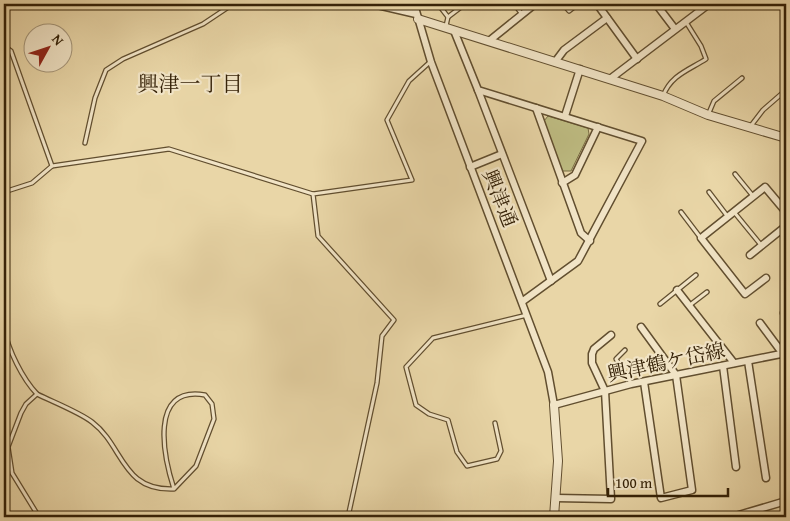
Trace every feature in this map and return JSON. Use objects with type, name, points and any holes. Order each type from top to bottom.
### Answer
[{"type":"street","points":[[374,4],[388,6],[455,33],[489,41],[610,79],[663,96],[708,115],[786,138]]},
{"type":"street","name":"興津通","points":[[414,4],[431,62],[548,372],[554,405]]},
{"type":"street","points":[[489,41],[535,4]]},
{"type":"street","points":[[597,4],[637,59]]},
{"type":"street","points":[[656,4],[675,29]]},
{"type":"street","points":[[610,79],[707,4]]},
{"type":"street","points":[[555,62],[564,50],[607,18]]},
{"type":"street","points":[[455,33],[551,281]]},
{"type":"street","points":[[565,116],[580,70]]},
{"type":"street","points":[[478,90],[642,141],[578,261],[523,302]]},
{"type":"street","points":[[536,108],[581,233],[590,241]]},
{"type":"street","points":[[562,183],[575,175],[598,127]]},
{"type":"street","points":[[470,167],[502,154]]},
{"type":"street","points":[[766,278],[745,294],[701,238],[765,187],[786,212]]},
{"type":"street","points":[[750,255],[786,226]]},
{"type":"street","points":[[677,290],[734,364]]},
{"type":"street","points":[[760,323],[784,353]]},
{"type":"street","points":[[641,327],[676,375],[692,490],[661,498],[644,382]]},
{"type":"street","points":[[556,498],[611,500],[605,391],[592,363],[594,349],[610,335]]},
{"type":"street","name":"興津鶴ケ岱線","points":[[554,405],[631,384],[784,353]]},
{"type":"street","points":[[748,361],[766,478]]},
{"type":"street","points":[[722,366],[736,467]]},
{"type":"street","points":[[554,405],[558,462],[554,517]]},
{"type":"street","points":[[732,517],[786,501]]},
{"type":"lane","points":[[85,143],[95,98],[106,70],[123,59],[202,24],[233,4]]},
{"type":"lane","points":[[438,4],[448,17]]},
{"type":"lane","points":[[446,29],[448,17],[465,4]]},
{"type":"lane","points":[[514,4],[522,14]]},
{"type":"lane","points":[[563,4],[569,11],[578,4]]},
{"type":"lane","points":[[663,96],[668,84],[682,72],[706,59],[701,46],[686,22]]},
{"type":"lane","points":[[4,46],[11,52],[52,166]]},
{"type":"lane","points":[[4,192],[32,182],[52,166],[168,148],[313,194],[412,180],[387,120],[409,81],[431,62]]},
{"type":"lane","points":[[708,115],[714,100],[742,78]]},
{"type":"lane","points":[[750,127],[762,110],[786,90]]},
{"type":"lane","points":[[735,174],[753,196]]},
{"type":"lane","points":[[709,192],[762,245]]},
{"type":"lane","points":[[313,194],[318,236],[394,320],[382,336],[376,382],[348,517]]},
{"type":"lane","points":[[681,212],[701,238]]},
{"type":"lane","points":[[660,304],[696,275]]},
{"type":"lane","points":[[690,306],[707,292]]},
{"type":"lane","points":[[495,423],[501,451],[496,459],[467,466],[457,452],[448,420],[429,414],[416,405],[406,366],[433,338],[527,314]]},
{"type":"lane","points":[[4,329],[6,340],[26,382],[37,394],[91,420],[103,431],[116,454],[135,477],[159,490],[174,489],[196,466],[214,419],[212,404],[205,395],[195,393],[183,396],[172,404],[165,419],[163,439],[166,466],[174,489]]},
{"type":"lane","points":[[625,350],[616,359],[631,384]]},
{"type":"lane","points":[[37,394],[26,404],[21,413],[8,447],[12,473],[39,517]]},
{"type":"shaded area","points":[[548,116],[588,128],[589,134],[571,171],[562,171],[544,121]]},
{"type":"district","name":"興津一丁目","points":[[190,84]]}]
